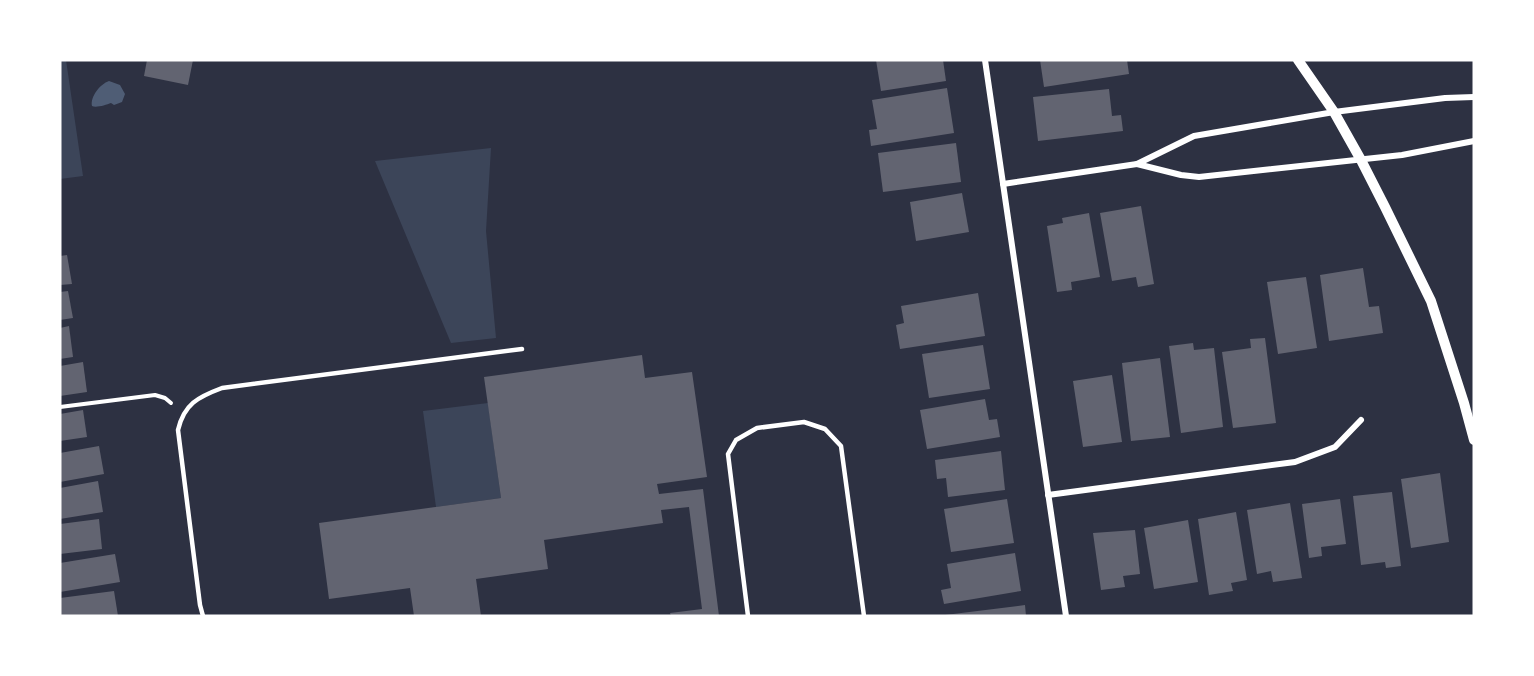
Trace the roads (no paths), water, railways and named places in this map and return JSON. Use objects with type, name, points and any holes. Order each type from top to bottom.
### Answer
[{"type":"street","points":[[985,60],[1066,616]]},
{"type":"street","points":[[1298,60],[1334,112],[1385,207],[1431,301],[1474,440]]},
{"type":"street","points":[[1003,184],[1137,164],[1194,136],[1334,112],[1445,98],[1474,97]]},
{"type":"street","points":[[1137,164],[1199,177],[1402,155],[1474,141]]},
{"type":"street","points":[[1048,495],[1295,462],[1335,447],[1361,420]]},
{"type":"lane","points":[[203,616],[177,430],[180,418],[189,405],[204,394],[222,388],[522,349]]},
{"type":"lane","points":[[748,616],[728,454],[736,440],[757,428],[804,422],[825,429],[842,446],[864,616]]}]
